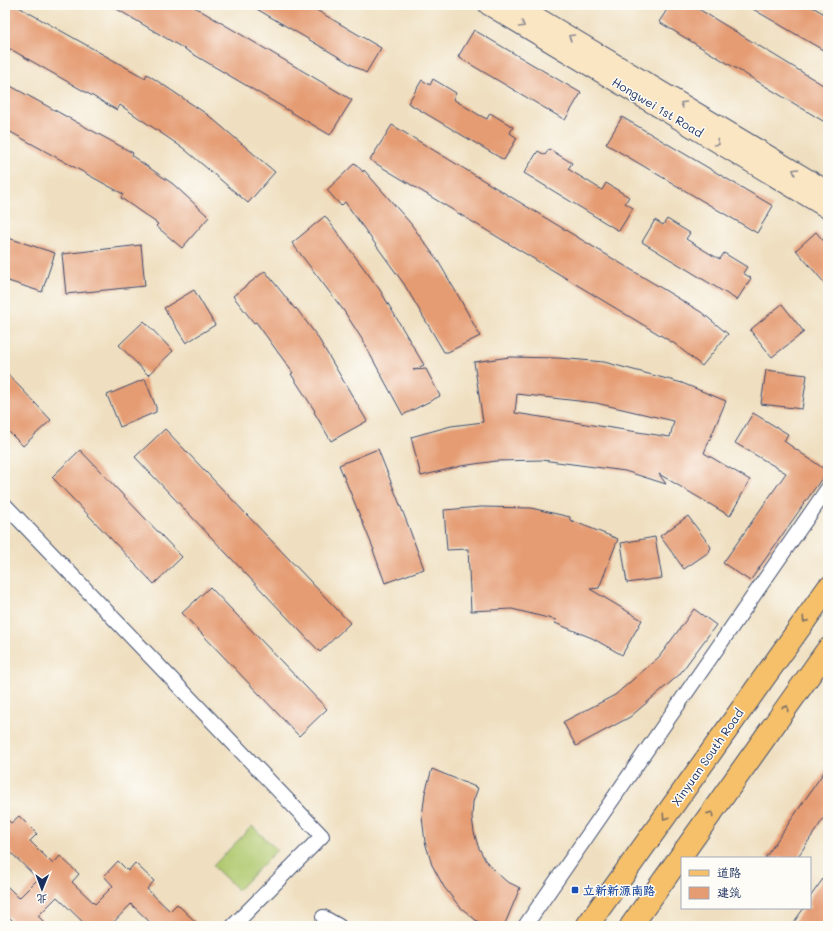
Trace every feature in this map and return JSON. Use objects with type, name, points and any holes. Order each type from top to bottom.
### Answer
[{"type":"main road","name":"Hongwei 1st Road","points":[[488,5],[828,209]]},
{"type":"main road","name":"Hongwei 1st Road","points":[[517,5],[828,191]]},
{"type":"main road","name":"Xinyuan South Road","points":[[587,926],[828,588]]},
{"type":"main road","points":[[631,926],[828,649]]},
{"type":"street","points":[[525,926],[828,488]]},
{"type":"street","points":[[5,505],[322,836],[233,926]]},
{"type":"street","points":[[323,917],[339,926]]},
{"type":"green space","points":[[252,826],[277,850],[238,890],[213,866]]},
{"type":"building","points":[[5,5],[15,5],[145,78],[147,74],[208,115],[275,172],[248,203],[183,148],[120,105],[117,110],[5,46]]},
{"type":"building","points":[[110,5],[191,5],[352,100],[330,135]]},
{"type":"building","points":[[250,5],[308,5],[381,48],[366,73]]},
{"type":"building","points":[[670,5],[692,5],[828,88],[828,124],[659,22]]},
{"type":"building","points":[[746,5],[809,5],[828,16],[828,53]]},
{"type":"building","points":[[474,30],[581,93],[565,120],[458,57]]},
{"type":"building","points":[[433,79],[456,93],[453,99],[479,115],[487,119],[490,113],[513,127],[510,133],[517,138],[504,160],[408,103],[422,80],[430,85]]},
{"type":"building","points":[[5,83],[133,153],[132,156],[173,184],[209,217],[182,248],[156,226],[158,224],[121,198],[123,194],[5,129]]},
{"type":"building","points":[[622,117],[773,206],[757,233],[606,144]]},
{"type":"building","points":[[392,125],[701,312],[728,334],[702,366],[675,344],[370,160]]},
{"type":"building","points":[[549,149],[572,163],[568,169],[602,190],[606,183],[629,197],[625,203],[633,208],[619,231],[524,173],[538,151],[545,155]]},
{"type":"building","points":[[355,163],[363,172],[364,170],[411,224],[438,261],[480,336],[448,352],[444,352],[404,284],[345,202],[341,206],[327,190]]},
{"type":"building","points":[[325,216],[380,290],[424,365],[413,370],[426,369],[440,396],[403,415],[367,347],[344,311],[292,243]]},
{"type":"building","points":[[667,219],[690,233],[686,239],[712,255],[720,259],[724,253],[747,267],[743,273],[751,278],[737,300],[642,242],[655,220],[663,225]]},
{"type":"building","points":[[816,232],[828,246],[828,287],[796,250]]},
{"type":"building","points":[[5,237],[55,253],[42,292],[5,280]]},
{"type":"building","points":[[141,245],[145,286],[66,294],[62,254]]},
{"type":"building","points":[[265,271],[317,336],[367,421],[331,441],[314,412],[315,411],[291,374],[293,373],[256,322],[254,323],[233,296]]},
{"type":"building","points":[[194,290],[215,325],[186,343],[164,308]]},
{"type":"building","points":[[782,304],[804,332],[772,357],[750,330]]},
{"type":"building","points":[[144,321],[173,351],[148,375],[119,345]]},
{"type":"building","points":[[510,357],[558,358],[604,362],[682,383],[726,401],[704,453],[750,480],[730,516],[659,474],[666,484],[625,471],[542,460],[496,461],[461,466],[421,476],[411,437],[451,426],[483,422],[474,362]],"holes":[[[517,394],[596,403],[674,421],[670,437],[515,413]]]},
{"type":"building","points":[[766,370],[807,375],[802,409],[761,404]]},
{"type":"building","points":[[5,371],[51,420],[23,446],[5,428]]},
{"type":"building","points":[[145,379],[156,407],[156,412],[120,427],[107,395]]},
{"type":"building","points":[[753,413],[788,434],[784,441],[827,471],[750,581],[723,563],[786,473],[735,443]]},
{"type":"building","points":[[165,429],[350,623],[320,652],[135,457]]},
{"type":"building","points":[[378,449],[424,569],[385,583],[374,550],[339,465]]},
{"type":"building","points":[[80,450],[182,557],[154,584],[52,477]]},
{"type":"building","points":[[481,507],[531,508],[570,517],[570,520],[618,539],[599,588],[590,589],[642,620],[622,655],[592,638],[555,623],[556,620],[512,609],[471,611],[468,549],[447,550],[444,510]]},
{"type":"building","points":[[688,516],[711,547],[709,552],[684,569],[660,536]]},
{"type":"building","points":[[655,537],[662,578],[627,583],[621,543]]},
{"type":"building","points":[[210,587],[327,709],[299,736],[182,613]]},
{"type":"building","points":[[694,609],[716,625],[679,675],[630,717],[576,746],[563,722],[615,695],[659,657]]},
{"type":"building","points":[[828,766],[828,812],[798,857],[766,857]]},
{"type":"building","points":[[432,769],[478,788],[473,802],[472,817],[478,846],[485,860],[495,871],[506,881],[520,888],[504,926],[485,926],[459,906],[444,887],[432,865],[425,842],[422,817],[425,793]]},
{"type":"building","points":[[19,816],[37,834],[30,841],[53,864],[60,856],[79,874],[72,882],[95,904],[113,886],[104,876],[118,861],[128,871],[135,863],[154,881],[147,889],[170,911],[177,904],[200,926],[154,926],[131,904],[110,926],[87,926],[57,897],[38,916],[48,926],[18,926],[5,913],[5,884],[19,898],[38,879],[5,847],[5,817],[11,823]]},
{"type":"building","points":[[828,872],[828,926],[791,926],[803,909],[811,909],[811,896]]},
{"type":"place","name":"立新新源南路","points":[[575,890]]}]
